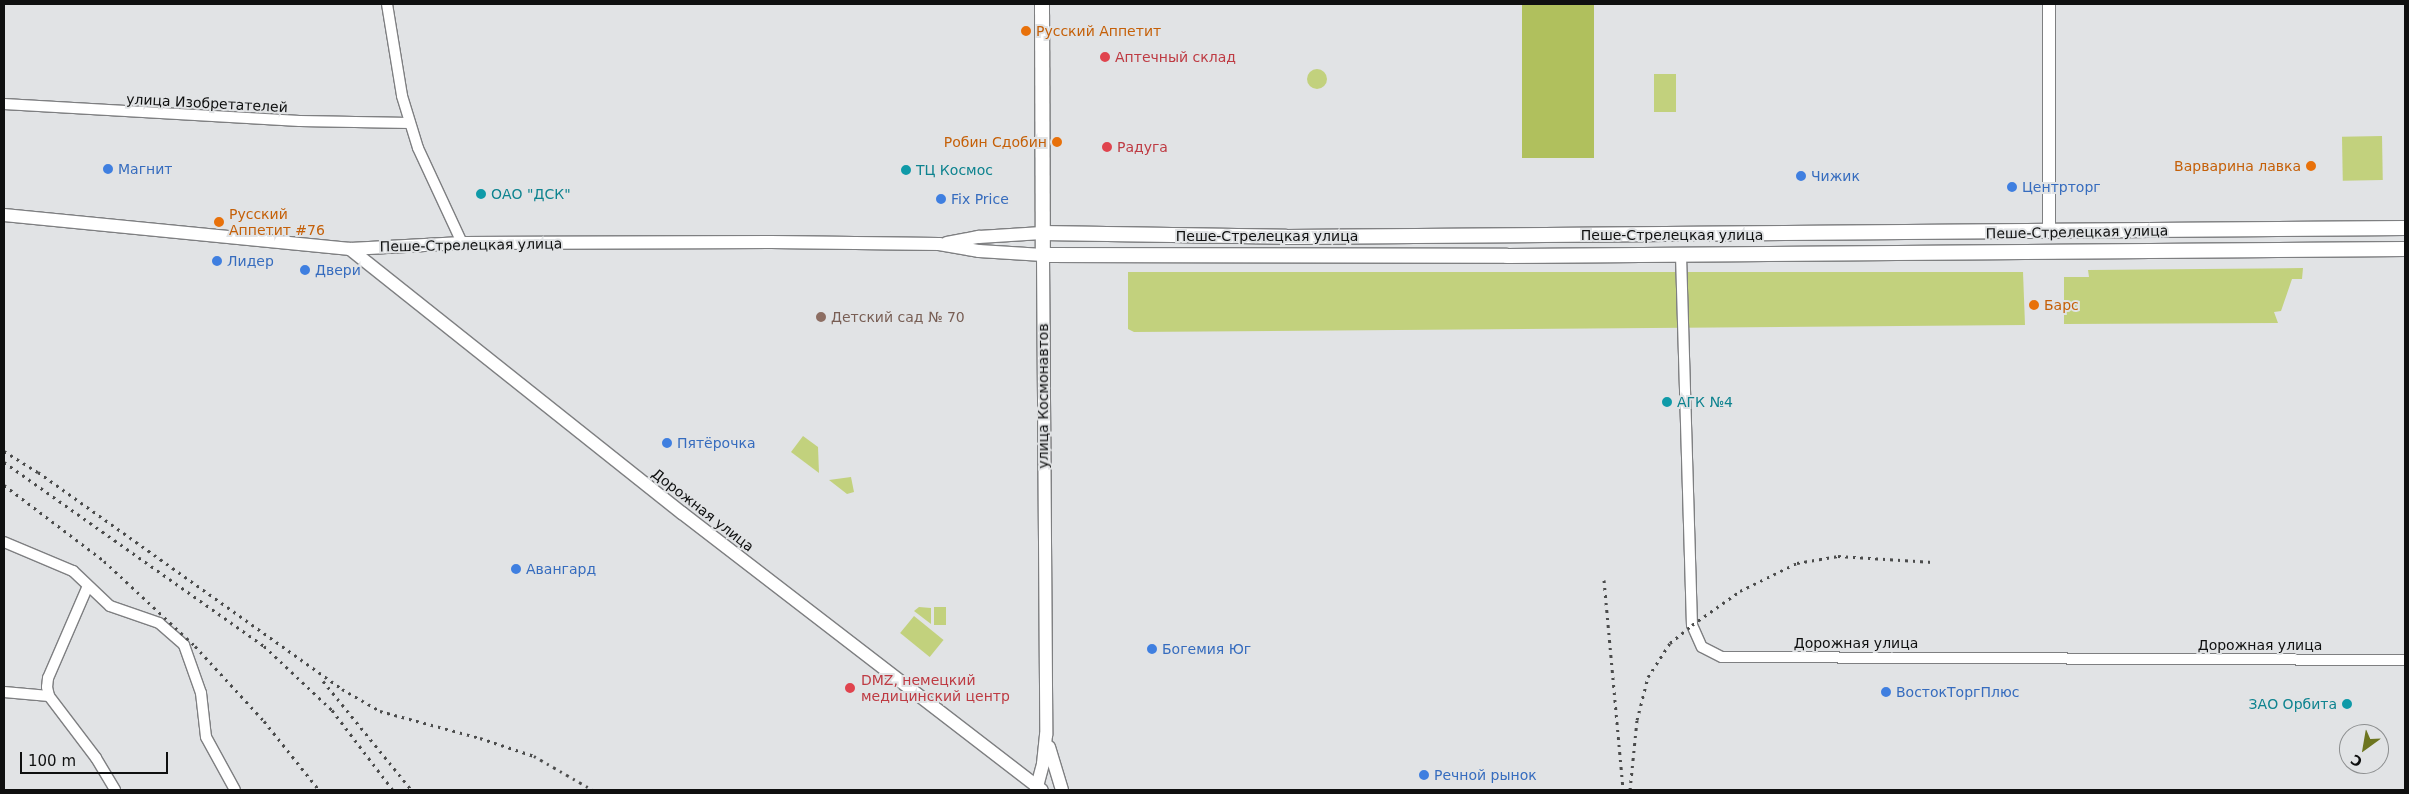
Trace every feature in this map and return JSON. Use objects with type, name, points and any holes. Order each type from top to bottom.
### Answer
[{"type":"main road","name":"улица Космонавтов","points":[[1042,4],[1043,255]]},
{"type":"main road","name":"Пеше-Стрелецкая улица","points":[[1042,234],[1286,237],[2405,228]]},
{"type":"main road","name":"Пеше-Стрелецкая улица","points":[[1043,255],[1681,255],[2405,249]]},
{"type":"street","points":[[387,4],[393,54],[410,123],[418,148],[462,243]]},
{"type":"street","points":[[2049,4],[2049,232]]},
{"type":"street","name":"улица Изобретателей","points":[[4,104],[300,121],[410,123]]},
{"type":"street","name":"Пеше-Стрелецкая улица","points":[[4,215],[350,249],[462,243],[940,244],[979,251],[1043,255]]},
{"type":"street","name":"Пеше-Стрелецкая улица","points":[[940,244],[979,237],[1042,234]]},
{"type":"street","name":"Дорожная улица","points":[[350,249],[690,519],[1039,789]]},
{"type":"street","name":"улица Космонавтов","points":[[1039,789],[1046,734],[1043,255]]},
{"type":"street","name":"Дорожная улица","points":[[1681,255],[1692,625],[1702,647],[1722,657],[2405,660]]},
{"type":"street","points":[[4,542],[72,571],[87,588],[110,606],[159,623],[184,645],[201,693],[206,737],[235,790]]},
{"type":"street","points":[[87,588],[48,678],[48,696],[96,758],[115,790]]},
{"type":"street","points":[[4,692],[48,696]]},
{"type":"street","points":[[1046,734],[1062,790]]},
{"type":"green space","points":[[1522,4],[1594,4],[1594,158],[1522,158]]},
{"type":"green space","points":[[1317,69],[1324,72],[1327,79],[1324,86],[1317,89],[1310,86],[1307,79],[1310,72]]},
{"type":"green space","points":[[1654,74],[1676,74],[1676,112],[1654,112]]},
{"type":"green space","points":[[2382,136],[2383,180],[2343,181],[2342,137]]},
{"type":"green space","points":[[2303,268],[2302,279],[2292,279],[2281,311],[2274,312],[2278,323],[2064,324],[2064,277],[2089,277],[2088,270]]},
{"type":"green space","points":[[1128,272],[2023,272],[2025,325],[1134,332],[1128,329]]},
{"type":"green space","points":[[803,436],[818,447],[819,473],[791,452]]},
{"type":"green space","points":[[851,477],[854,492],[847,494],[829,480]]},
{"type":"green space","points":[[919,607],[931,608],[931,624],[914,611]]},
{"type":"green space","points":[[934,607],[946,607],[946,625],[934,625]]},
{"type":"green space","points":[[914,616],[944,640],[930,657],[900,633]]},
{"type":"railway","points":[[4,451],[38,472],[342,689],[380,711],[480,738],[534,756],[593,790]]},
{"type":"railway","points":[[4,462],[264,646],[332,710],[393,790]]},
{"type":"railway","points":[[4,485],[104,561],[195,646],[264,721],[319,790]]},
{"type":"railway","points":[[1630,790],[1637,720],[1648,677],[1670,643],[1692,625],[1740,591],[1797,563],[1838,556],[1933,562]]},
{"type":"railway","points":[[1604,580],[1623,790]]},
{"type":"railway","points":[[323,681],[410,788]]},
{"type":"place","name":"Русский Аппетит","points":[[1026,31]]},
{"type":"place","name":"Аптечный склад","points":[[1105,57]]},
{"type":"place","name":"Робин Сдобин","points":[[1057,142]]},
{"type":"place","name":"Радуга","points":[[1107,147]]},
{"type":"place","name":"Варварина лавка","points":[[2311,166]]},
{"type":"place","name":"Магнит","points":[[108,169]]},
{"type":"place","name":"ТЦ Космос","points":[[906,170]]},
{"type":"place","name":"Чижик","points":[[1801,176]]},
{"type":"place","name":"Центрторг","points":[[2012,187]]},
{"type":"place","name":"ОАО \"ДСК\"","points":[[481,194]]},
{"type":"place","name":"Fix Price","points":[[941,199]]},
{"type":"place","name":"Русский Аппетит #76","points":[[219,222]]},
{"type":"place","name":"Лидер","points":[[217,261]]},
{"type":"place","name":"Двери","points":[[305,270]]},
{"type":"place","name":"Барс","points":[[2034,305]]},
{"type":"place","name":"Детский сад № 70","points":[[821,317]]},
{"type":"place","name":"АГК №4","points":[[1667,402]]},
{"type":"place","name":"Пятёрочка","points":[[667,443]]},
{"type":"place","name":"Авангард","points":[[516,569]]},
{"type":"place","name":"Богемия Юг","points":[[1152,649]]},
{"type":"place","name":"DMZ, немецкий медицинский центр","points":[[850,688]]},
{"type":"place","name":"ВостокТоргПлюс","points":[[1886,692]]},
{"type":"place","name":"ЗАО Орбита","points":[[2347,704]]},
{"type":"place","name":"Речной рынок","points":[[1424,775]]}]
